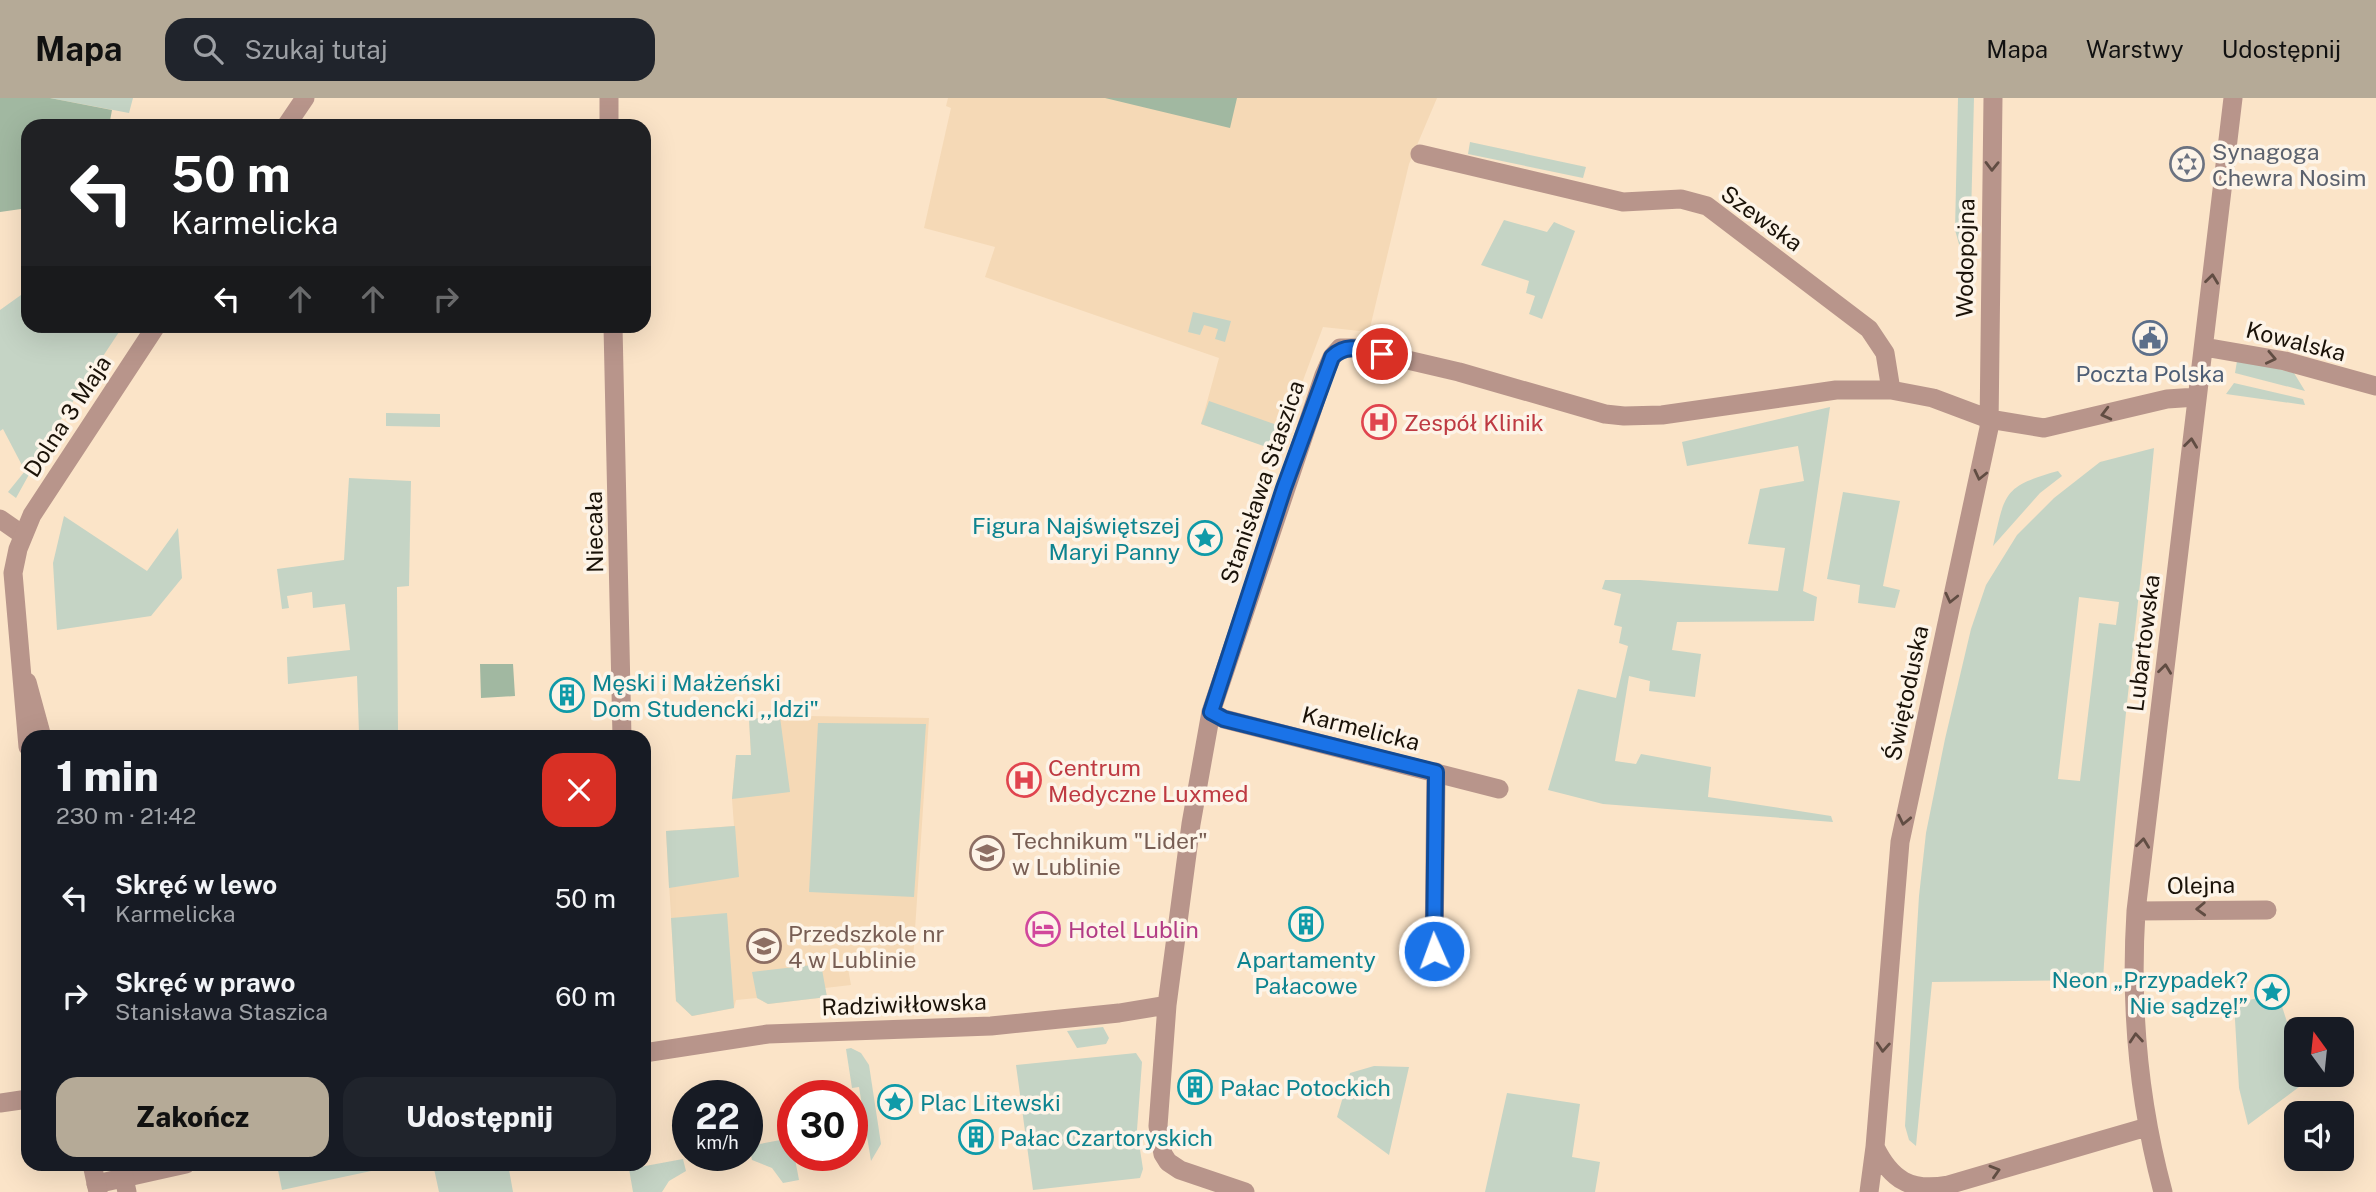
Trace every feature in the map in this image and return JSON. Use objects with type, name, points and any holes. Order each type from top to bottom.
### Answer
[{"type":"street","points":[[291,119],[305,98]]},
{"type":"street","points":[[608,98],[609,119]]},
{"type":"street","name":"Wodopojna","points":[[1989,419],[1993,98]]},
{"type":"street","name":"Lubartowska","points":[[2163,1192],[2147,1127],[2133,1010],[2136,911],[2233,98]]},
{"type":"street","name":"Szewska","points":[[1420,154],[1623,202],[1681,199],[1707,206],[1869,329],[1885,353],[1891,390]]},
{"type":"street","name":"Dolna 3 Maja","points":[[24,675],[13,573],[23,535],[81,436],[151,333]]},
{"type":"street","name":"Niecała","points":[[613,333],[622,730]]},
{"type":"street","name":"Kowalska","points":[[2204,347],[2285,362],[2376,386]]},
{"type":"street","name":"Stanisława Staszica","points":[[1245,1192],[1180,1170],[1168,1163],[1163,1154],[1158,1126],[1167,1005],[1191,824],[1211,712],[1324,374],[1340,348],[1356,348],[1421,363],[1566,404],[1624,416],[1662,415],[1836,390],[1891,390],[1933,398],[1989,419]]},
{"type":"street","points":[[1989,419],[2044,428],[2167,399],[2197,397]]},
{"type":"street","name":"Świętoduska","points":[[1869,1192],[1875,1147],[1899,842],[1985,452],[1989,419]]},
{"type":"street","points":[[0,519],[23,535]]},
{"type":"street","points":[[24,675],[37,707],[41,730]]},
{"type":"street","points":[[24,675],[26,730]]},
{"type":"street","name":"Karmelicka","points":[[1211,712],[1224,719],[1499,789]]},
{"type":"street","points":[[1434,951],[1436,772]]},
{"type":"street","name":"Olejna","points":[[2136,911],[2267,910]]},
{"type":"street","name":"Radziwiłłowska","points":[[651,1052],[768,1034],[991,1026],[1119,1013],[1167,1005]]},
{"type":"street","points":[[0,1102],[21,1100]]},
{"type":"street","points":[[1875,1147],[1891,1175],[1905,1185],[1935,1188],[2147,1127]]},
{"type":"street","points":[[97,1188],[155,1171]]},
{"type":"shaded area","points":[[948,98],[1437,98],[1409,164],[1369,332],[1323,327],[1277,450],[1201,424],[1219,358],[985,277],[995,247],[924,228],[951,108],[946,106]]},
{"type":"shaded area","points":[[808,716],[929,718],[913,960],[847,963],[851,985],[825,988],[827,997],[768,1004],[757,998],[736,1000],[734,1008],[692,1016],[676,1001],[666,831],[734,826],[732,799],[736,755],[751,755],[749,719]]},
{"type":"green space","points":[[0,98],[50,98],[112,110],[110,119],[21,119],[21,209],[0,212]]},
{"type":"green space","points":[[50,98],[133,98],[129,113]]},
{"type":"green space","points":[[1105,98],[1237,98],[1230,128]]},
{"type":"green space","points":[[1958,98],[1974,98],[1970,258],[1967,260],[1963,258],[1955,230]]},
{"type":"green space","points":[[1470,142],[1586,167],[1583,178],[1468,154]]},
{"type":"green space","points":[[1504,220],[1547,232],[1554,222],[1575,231],[1542,319],[1529,314],[1535,296],[1526,293],[1529,281],[1481,265]]},
{"type":"green space","points":[[21,295],[21,333],[118,333],[52,433],[16,498],[8,492],[25,471],[3,429],[0,431],[0,310]]},
{"type":"green space","points":[[1193,312],[1231,321],[1225,342],[1215,339],[1218,329],[1204,325],[1200,335],[1188,332]]},
{"type":"green space","points":[[2241,359],[2294,373],[2305,391],[2235,373],[2237,361]]},
{"type":"green space","points":[[2234,383],[2303,399],[2305,405],[2226,394]]},
{"type":"green space","points":[[1209,401],[1280,426],[1272,449],[1201,424]]},
{"type":"green space","points":[[1830,407],[1803,591],[1817,597],[1814,621],[1677,622],[1672,650],[1701,654],[1695,697],[1649,691],[1650,681],[1629,676],[1615,761],[1636,764],[1641,754],[1711,767],[1708,797],[1831,816],[1833,822],[1603,804],[1548,790],[1578,689],[1616,698],[1628,646],[1619,643],[1622,627],[1614,625],[1621,594],[1602,589],[1605,580],[1640,580],[1778,591],[1785,548],[1748,544],[1760,489],[1804,481],[1798,446],[1687,466],[1682,442]]},
{"type":"green space","points":[[386,413],[440,414],[440,427],[386,426]]},
{"type":"green space","points":[[2154,448],[2119,780],[2103,980],[1932,982],[1916,1146],[1909,1140],[1905,1126],[1919,896],[1926,833],[1971,629],[1986,585],[2017,535],[2054,498],[2100,462]],"holes":[[[2079,597],[2119,602],[2116,625],[2099,623],[2080,781],[2058,779]]]},
{"type":"green space","points":[[2058,471],[2062,476],[2040,493],[1993,546],[2000,514],[2009,494],[2026,482]]},
{"type":"green space","points":[[349,478],[411,481],[409,586],[397,587],[398,730],[359,730],[357,676],[288,684],[287,657],[350,650],[345,604],[313,608],[312,592],[287,596],[289,608],[282,609],[277,569],[344,560]]},
{"type":"green space","points":[[1843,492],[1900,501],[1883,586],[1900,590],[1895,608],[1858,603],[1860,585],[1827,579]]},
{"type":"green space","points":[[64,516],[147,571],[178,528],[182,578],[151,616],[57,630],[53,563]]},
{"type":"green space","points":[[480,664],[513,664],[515,696],[481,698]]},
{"type":"green space","points":[[780,717],[790,792],[732,799],[736,755],[751,755],[749,719]]},
{"type":"green space","points":[[818,723],[926,724],[914,897],[809,892]]},
{"type":"green space","points":[[735,826],[739,877],[669,888],[666,831]]},
{"type":"green space","points":[[727,913],[734,1008],[692,1016],[676,1001],[671,918]]},
{"type":"green space","points":[[821,964],[827,997],[768,1004],[757,998],[752,972]]},
{"type":"green space","points":[[2278,994],[2285,1017],[2284,1087],[2299,1087],[2248,1125],[2239,1088],[2234,1003]]},
{"type":"green space","points":[[1103,1027],[1109,1038],[1106,1044],[1077,1048],[1067,1031]]},
{"type":"green space","points":[[851,1048],[861,1053],[869,1065],[881,1144],[871,1161],[868,1142],[868,1080],[851,1080],[846,1049]]},
{"type":"green space","points":[[1136,1053],[1142,1062],[1137,1130],[1143,1169],[1140,1178],[1033,1190],[1016,1065]]},
{"type":"green space","points":[[1374,1066],[1409,1067],[1389,1155],[1337,1117],[1350,1073]]},
{"type":"green space","points":[[1507,1093],[1580,1104],[1572,1157],[1600,1162],[1595,1192],[1485,1192]]},
{"type":"green space","points":[[777,1141],[777,1171],[797,1171],[799,1180],[783,1183],[772,1168],[763,1164],[763,1143]]},
{"type":"green space","points":[[672,1161],[672,1171],[686,1171],[669,1181],[662,1192],[633,1192],[629,1171],[651,1171],[651,1165]]},
{"type":"green space","points":[[278,1171],[371,1171],[282,1190]]},
{"type":"green space","points":[[434,1171],[509,1171],[513,1192],[439,1192]]},
{"type":"place","name":"Synagoga Chewra Nosim","points":[[2187,164]]},
{"type":"place","name":"Poczta Polska","points":[[2150,338]]},
{"type":"place","name":"Zespół Klinik","points":[[1379,422]]},
{"type":"place","name":"Figura Najświętszej Maryi Panny","points":[[1205,538]]},
{"type":"place","name":"Męski i Małżeński Dom Studencki ,,Idzi\"","points":[[567,695]]},
{"type":"place","name":"Centrum Medyczne Luxmed","points":[[1024,780]]},
{"type":"place","name":"Technikum \"Lider\" w Lublinie","points":[[987,853]]},
{"type":"place","name":"Apartamenty Pałacowe","points":[[1306,924]]},
{"type":"place","name":"Hotel Lublin","points":[[1043,929]]},
{"type":"place","name":"Przedszkole nr 4 w Lublinie","points":[[764,946]]},
{"type":"place","name":"Neon „Przypadek? Nie sądzę!”","points":[[2272,992]]},
{"type":"place","name":"Pałac Potockich","points":[[1195,1087]]},
{"type":"place","name":"Plac Litewski","points":[[895,1102]]},
{"type":"place","name":"Pałac Czartoryskich","points":[[976,1137]]},
{"type":"route","points":[[1382,354],[1348,347],[1340,348],[1332,357],[1284,488],[1211,712],[1224,719],[1436,772],[1434,951]]}]
